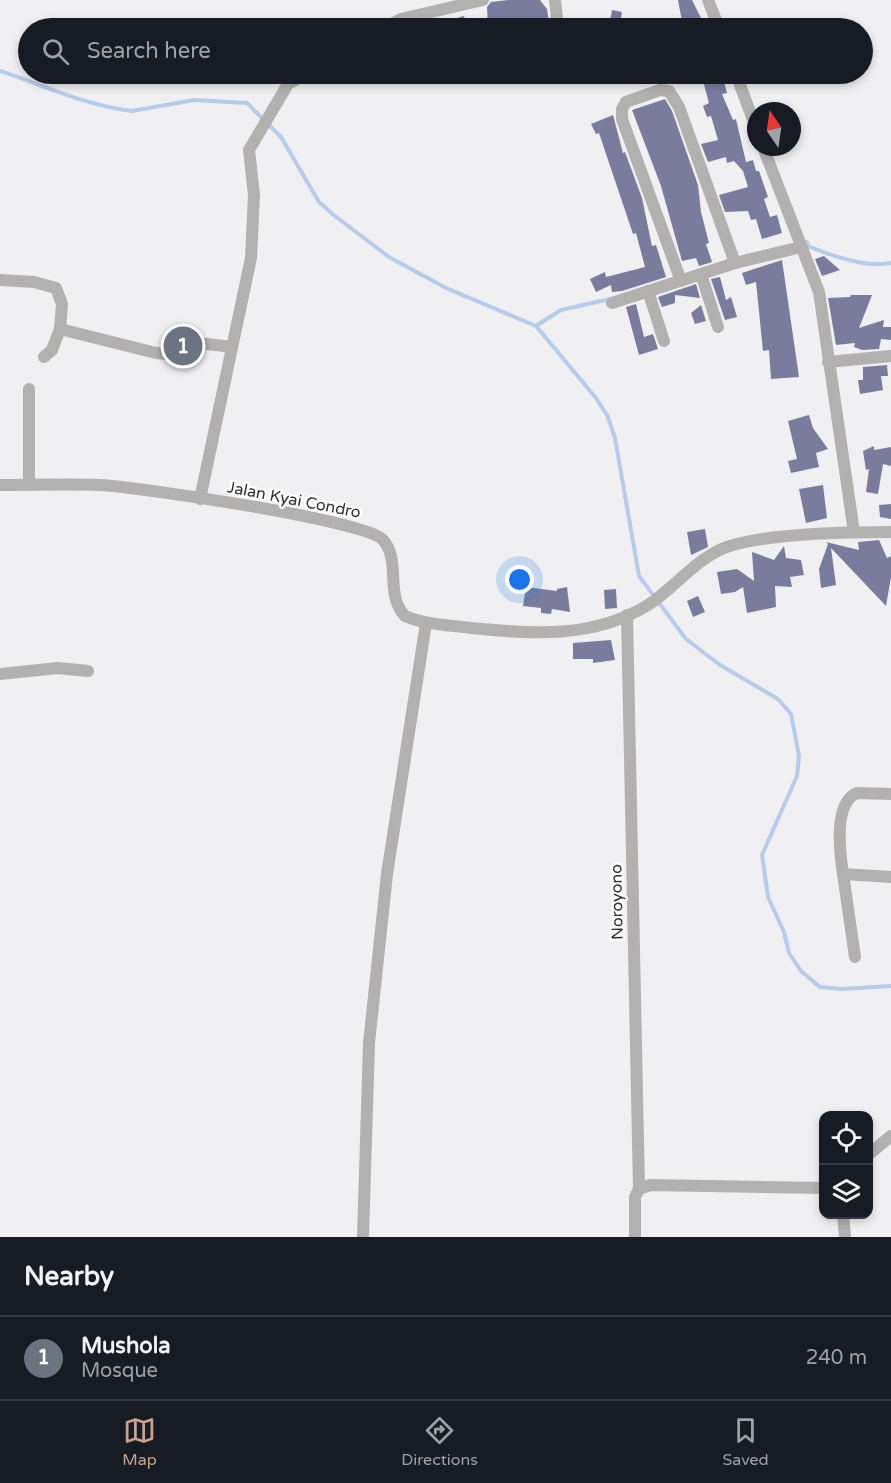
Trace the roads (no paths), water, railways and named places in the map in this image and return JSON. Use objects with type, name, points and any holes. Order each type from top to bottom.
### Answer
[{"type":"street","points":[[405,18],[483,0]]},
{"type":"street","points":[[555,0],[557,18]]},
{"type":"street","points":[[708,0],[716,18]]},
{"type":"street","points":[[200,499],[251,258],[254,195],[249,150],[260,130],[271,117],[288,84]]},
{"type":"street","points":[[740,84],[747,104]]},
{"type":"street","points":[[680,277],[622,119],[622,109],[626,102],[660,90],[671,93],[679,107],[733,258]]},
{"type":"street","points":[[766,156],[819,292],[854,532]]},
{"type":"street","points":[[612,303],[680,277],[701,274],[733,258],[799,243]]},
{"type":"street","points":[[701,274],[718,327]]},
{"type":"street","points":[[0,280],[34,282],[56,288],[62,304],[60,329],[52,350],[44,357]]},
{"type":"street","points":[[648,291],[664,341]]},
{"type":"street","points":[[60,329],[156,353],[187,356],[199,343],[232,347]]},
{"type":"street","points":[[828,362],[891,356]]},
{"type":"street","points":[[29,389],[29,485]]},
{"type":"street","name":"Jalan Kyai Condro","points":[[0,485],[101,485],[314,519],[379,537],[388,550],[392,591],[398,607],[405,616],[426,623],[527,633],[554,633],[585,629],[627,615],[647,605],[698,565],[731,545],[854,532],[891,531]]},
{"type":"street","name":"Noroyono","points":[[627,615],[639,1189],[635,1197],[635,1237]]},
{"type":"street","points":[[363,1237],[369,1043],[387,874],[426,623]]},
{"type":"street","points":[[0,674],[58,668],[87,671]]},
{"type":"street","points":[[855,957],[840,840],[845,805],[857,793],[891,794]]},
{"type":"street","points":[[843,874],[891,877]]},
{"type":"street","points":[[873,1151],[891,1136]]},
{"type":"street","points":[[639,1189],[650,1185],[819,1188]]},
{"type":"street","points":[[843,1219],[845,1237]]},
{"type":"waterway","points":[[0,71],[18,77]]},
{"type":"waterway","points":[[37,84],[98,105],[132,111],[194,100],[247,103],[281,137],[319,202],[335,216],[389,257],[446,288],[536,326],[596,398],[608,417],[615,438],[639,576],[686,639],[720,665],[778,699],[791,714],[799,756],[797,776],[762,855],[768,897],[784,932],[789,953],[801,971],[820,987],[841,989],[891,986]]},
{"type":"waterway","points":[[802,243],[807,242],[808,246],[849,260],[871,264],[891,263]]},
{"type":"waterway","points":[[536,326],[561,310],[610,299]]},
{"type":"place","name":"Mushola","points":[[183,346]]}]
